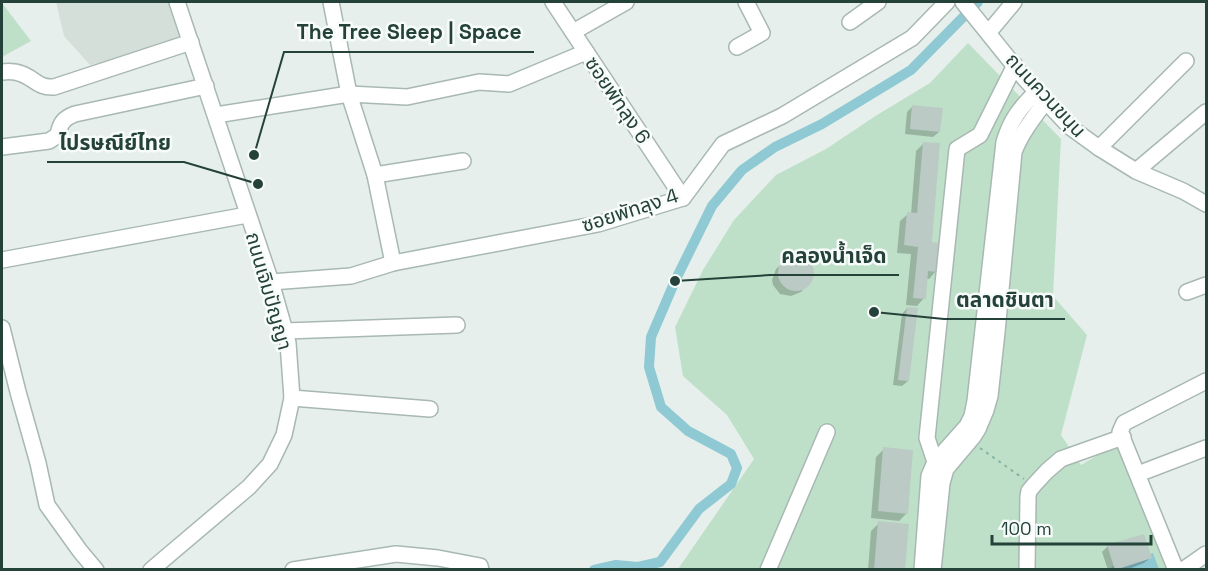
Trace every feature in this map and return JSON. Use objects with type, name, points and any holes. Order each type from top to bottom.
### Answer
[{"type":"street","name":"ถนนเจิมปัญญา","points":[[151,570],[249,487],[270,464],[284,435],[292,398],[288,343],[271,282],[177,2]]},
{"type":"street","points":[[331,2],[349,94],[375,175],[393,263]]},
{"type":"street","name":"ซอยพัทลุง 6","points":[[553,2],[683,198]]},
{"type":"street","points":[[573,32],[626,2]]},
{"type":"street","points":[[737,47],[762,33],[746,2]]},
{"type":"street","points":[[850,21],[878,2]]},
{"type":"street","name":"ซอยพัทลุง 4","points":[[271,282],[351,276],[393,263],[598,224],[683,198],[723,144],[782,116],[912,38],[947,2]]},
{"type":"street","name":"ถนนควนขนุน","points":[[963,2],[1041,96],[1070,127],[1136,171],[1183,191],[1206,204]]},
{"type":"street","points":[[987,30],[1014,2]]},
{"type":"street","points":[[2,72],[21,73],[46,87],[54,87],[191,42]]},
{"type":"street","points":[[216,115],[349,94],[407,97],[479,82],[509,84],[586,52]]},
{"type":"street","points":[[1099,148],[1186,62]]},
{"type":"street","points":[[935,462],[927,438],[957,149],[980,135],[1015,65]]},
{"type":"street","points":[[2,147],[49,141],[58,135],[60,125],[65,118],[75,114],[206,86]]},
{"type":"street","points":[[922,570],[928,476],[935,462],[978,429],[990,396],[990,332],[1008,150],[1018,141],[1026,128],[1041,96]]},
{"type":"street","points":[[1136,171],[1206,112]]},
{"type":"street","points":[[375,175],[464,161]]},
{"type":"street","points":[[2,261],[247,215]]},
{"type":"street","points":[[1187,292],[1206,285]]},
{"type":"street","points":[[285,331],[457,325]]},
{"type":"street","points":[[2,328],[5,359],[38,463],[47,505],[96,570]]},
{"type":"street","points":[[1176,570],[1120,432],[1124,423],[1206,381]]},
{"type":"street","points":[[292,398],[430,409]]},
{"type":"street","points":[[768,570],[827,432]]},
{"type":"street","points":[[933,570],[942,483],[946,469],[965,437]]},
{"type":"street","points":[[1027,570],[1028,494],[1034,485],[1061,459],[1123,437]]},
{"type":"street","points":[[1138,474],[1206,448]]},
{"type":"street","points":[[293,570],[396,554],[438,558],[480,566],[481,570]]},
{"type":"street","points":[[1183,570],[1206,554]]},
{"type":"path","points":[[965,437],[1034,485]]},
{"type":"shaded area","points":[[56,2],[168,2],[182,42],[90,65],[64,36]]},
{"type":"green space","points":[[2,3],[31,41],[2,57]]},
{"type":"green space","points":[[968,43],[1061,139],[1053,296],[1087,335],[1061,435],[1081,465],[1120,442],[1166,569],[678,569],[754,459],[727,415],[683,376],[675,327],[703,270],[734,220],[776,175],[826,149],[930,83]]},
{"type":"water","points":[[1153,553],[1159,569],[1112,569],[1111,567]]},
{"type":"building","points":[[912,105],[943,108],[940,132],[910,129]]},
{"type":"building","points":[[923,142],[940,143],[932,242],[940,243],[938,272],[928,271],[926,299],[913,298],[918,247],[904,245],[907,212],[917,213]]},
{"type":"building","points":[[796,255],[809,260],[814,273],[809,286],[796,291],[783,286],[778,273],[783,260]]},
{"type":"building","points":[[907,307],[918,308],[909,381],[898,380]]},
{"type":"building","points":[[883,447],[913,450],[908,514],[878,511]]},
{"type":"building","points":[[878,521],[909,524],[905,570],[874,570]]},
{"type":"building","points":[[1144,534],[1152,558],[1115,570],[1107,545]]},
{"type":"waterway","points":[[594,570],[616,565],[638,567],[660,562],[699,509],[731,484],[737,468],[731,454],[688,431],[661,407],[649,367],[651,337],[675,281],[712,206],[742,170],[775,147],[822,124],[911,70],[978,2]]},
{"type":"place","name":"The Tree Sleep | Space","points":[[254,155]]},
{"type":"place","name":"ไปรษณีย์ไทย","points":[[258,184]]},
{"type":"place","name":"คลองน้ำเจ็ด","points":[[675,281]]},
{"type":"place","name":"ตลาดชินตา","points":[[874,312]]}]
